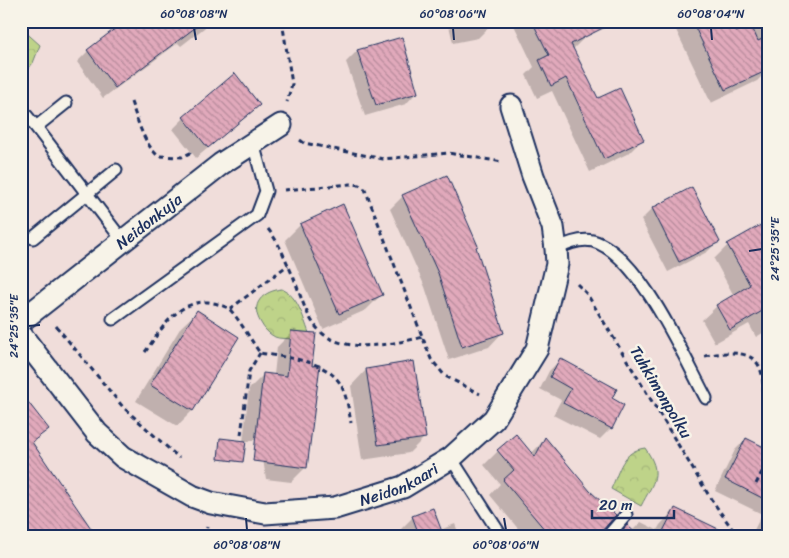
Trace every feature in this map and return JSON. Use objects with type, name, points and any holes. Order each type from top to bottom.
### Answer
[{"type":"street","name":"Neidonkaari","points":[[21,335],[97,433],[123,457],[192,496],[211,503],[265,513],[336,508],[403,487],[450,458],[494,418],[537,349],[556,257],[553,227],[532,176],[511,106]]},
{"type":"street","name":"Neidonkuja","points":[[21,321],[221,164],[281,125]]},
{"type":"lane","points":[[36,128],[66,103]]},
{"type":"lane","points":[[21,110],[123,241]]},
{"type":"lane","points":[[113,319],[257,215],[266,191],[253,143]]},
{"type":"lane","points":[[33,238],[116,170]]},
{"type":"lane","points":[[556,257],[570,242],[591,241],[611,250],[636,275],[650,294],[706,398]]},
{"type":"lane","points":[[450,458],[502,537]]},
{"type":"lane","points":[[607,537],[626,514]]},
{"type":"path","points":[[282,21],[292,84],[281,125],[304,143],[383,159],[448,152],[512,164],[532,176]]},
{"type":"path","points":[[132,102],[142,133],[151,150],[158,156],[182,157],[192,152]]},
{"type":"path","points":[[266,191],[351,184],[359,185],[365,189],[431,359],[445,376],[502,405]]},
{"type":"path","points":[[257,215],[278,241],[307,310],[318,329],[335,341],[358,345],[382,346],[423,338]]},
{"type":"path","name":"Tuhkimonpolku","points":[[556,257],[587,294],[711,499],[738,537]]},
{"type":"path","points":[[230,309],[288,265]]},
{"type":"path","points":[[145,352],[173,315],[186,306],[199,302],[214,303],[230,309],[260,353],[314,364],[332,374],[341,385],[348,405],[351,423]]},
{"type":"path","points":[[40,307],[123,407],[184,463],[197,479],[192,496]]},
{"type":"path","points":[[241,435],[249,371],[260,353]]},
{"type":"path","points":[[686,360],[719,353],[730,353],[745,356],[755,361],[760,367],[764,415],[768,428]]},
{"type":"path","points":[[756,484],[768,460]]},
{"type":"green space","points":[[21,28],[40,45],[33,63],[21,77]]},
{"type":"green space","points":[[282,289],[288,292],[296,302],[309,333],[291,331],[291,339],[278,338],[269,333],[262,325],[258,316],[257,304],[269,292]]},
{"type":"green space","points":[[645,448],[654,465],[655,477],[641,506],[611,489],[627,457],[637,450]]},
{"type":"building","points":[[125,21],[204,21],[115,88],[87,50]]},
{"type":"building","points":[[532,21],[617,21],[571,44],[598,98],[620,88],[644,140],[604,159],[566,78],[551,86],[539,60],[549,55]]},
{"type":"building","points":[[692,21],[731,21],[736,32],[751,25],[758,41],[768,36],[768,70],[725,90]]},
{"type":"building","points":[[402,37],[418,93],[376,105],[357,50]]},
{"type":"building","points":[[235,73],[260,105],[208,148],[183,117]]},
{"type":"building","points":[[447,175],[478,246],[476,247],[504,333],[462,347],[438,273],[402,195]]},
{"type":"building","points":[[692,187],[720,242],[679,262],[652,208]]},
{"type":"building","points":[[343,204],[383,295],[339,314],[300,224]]},
{"type":"building","points":[[768,221],[768,317],[764,310],[730,330],[716,305],[750,285],[727,244]]},
{"type":"building","points":[[197,310],[239,337],[193,411],[150,385]]},
{"type":"building","points":[[291,331],[316,333],[312,366],[320,365],[307,468],[253,461],[263,373],[287,376]]},
{"type":"building","points":[[560,358],[617,389],[612,398],[624,405],[612,429],[563,403],[571,389],[550,377]]},
{"type":"building","points":[[414,361],[426,438],[378,445],[366,369]]},
{"type":"building","points":[[21,393],[49,429],[32,442],[97,537],[27,537],[21,528]]},
{"type":"building","points":[[516,434],[535,457],[545,437],[590,491],[616,515],[601,532],[600,537],[551,537],[503,480],[514,470],[497,450]]},
{"type":"building","points":[[220,438],[246,441],[243,462],[218,459]]},
{"type":"building","points":[[746,438],[768,449],[768,501],[725,479]]},
{"type":"building","points":[[433,508],[444,537],[420,537],[412,516]]},
{"type":"building","points":[[675,508],[735,537],[660,537]]},
{"type":"building","points":[[627,525],[640,537],[617,537]]}]
